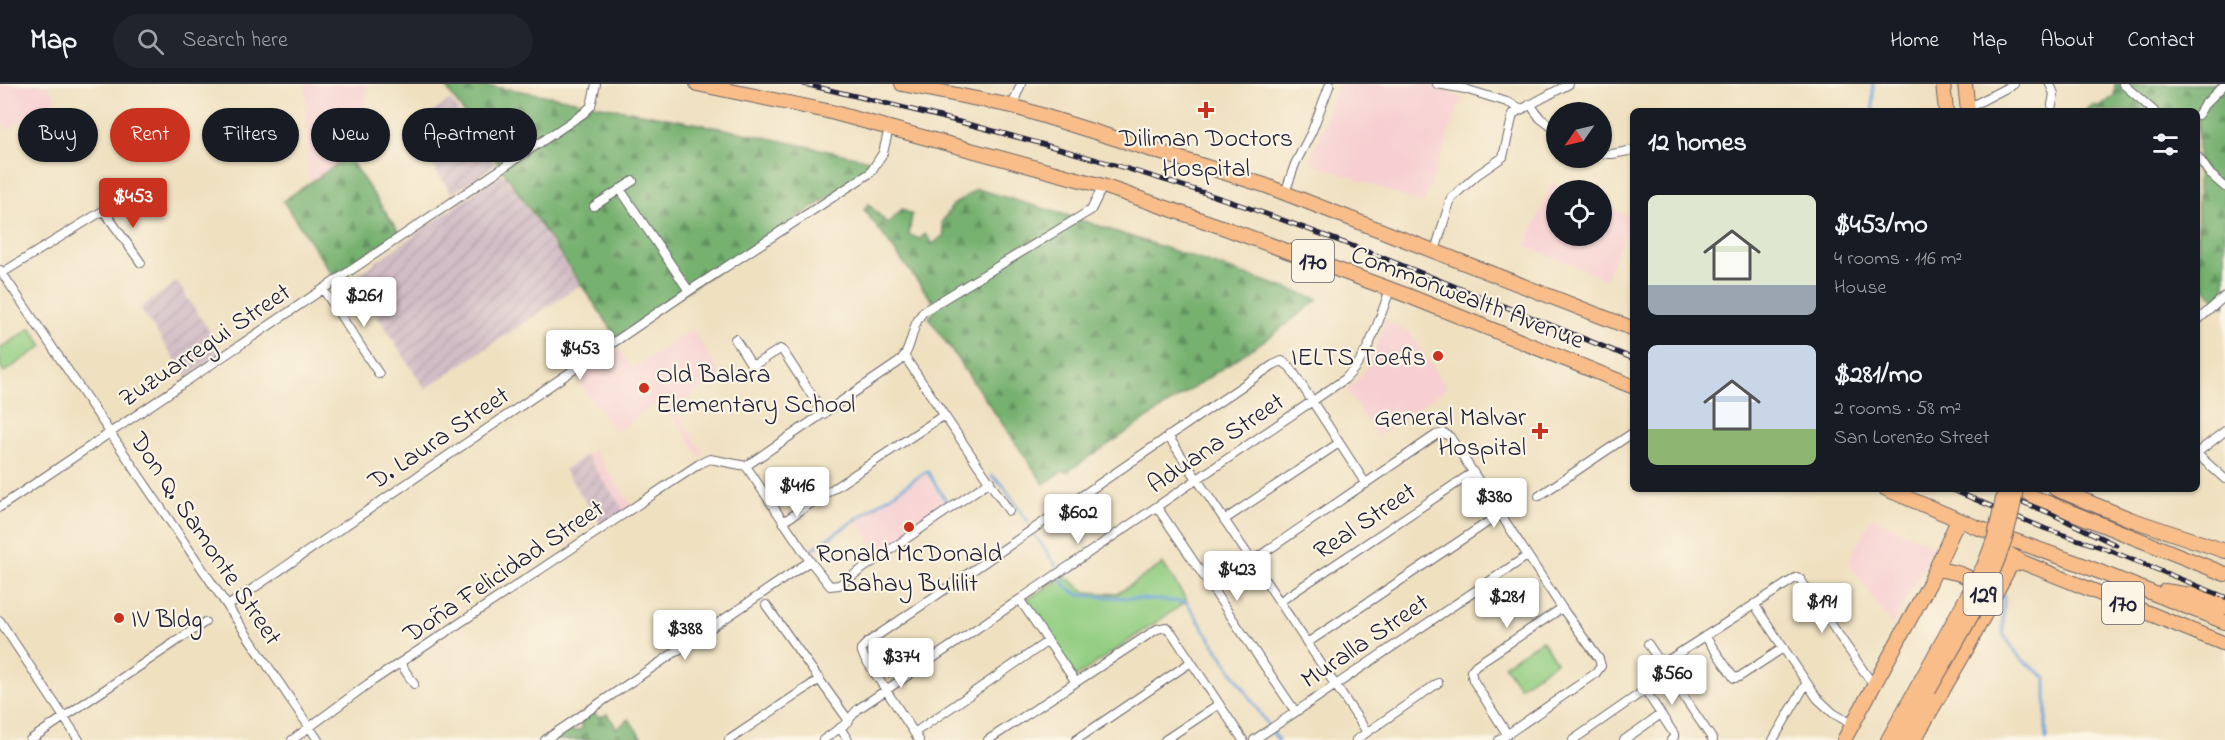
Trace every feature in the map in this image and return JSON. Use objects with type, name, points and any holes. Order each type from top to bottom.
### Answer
[{"type":"main road","name":"Commonwealth Avenue","points":[[697,84],[794,104],[1103,186],[1222,226],[1630,385]]},
{"type":"main road","name":"Commonwealth Avenue","points":[[902,84],[1012,106],[1285,193],[1630,327]]},
{"type":"main road","points":[[1943,84],[1946,108]]},
{"type":"main road","points":[[1965,84],[1968,108]]},
{"type":"main road","name":"170","points":[[1893,492],[1958,520],[2142,588],[2225,622]]},
{"type":"main road","name":"129","points":[[1901,740],[1924,687],[1984,566],[1995,537],[2004,492]]},
{"type":"main road","name":"129","points":[[1888,740],[1983,595],[1998,562],[2009,528],[2015,492]]},
{"type":"main road","points":[[2027,492],[2033,497],[2225,574]]},
{"type":"main road","points":[[2063,492],[2130,519],[2225,552]]},
{"type":"main road","name":"129","points":[[1844,740],[1936,569],[1958,520]]},
{"type":"main road","name":"170","points":[[1976,527],[1984,538],[2022,562],[2225,644]]},
{"type":"main road","name":"129","points":[[1914,740],[1988,610],[2010,566],[2022,562]]},
{"type":"main road","points":[[1936,569],[1958,573],[1977,583],[1986,598],[1988,610]]},
{"type":"main road","points":[[2142,588],[2197,597],[2225,607]]},
{"type":"street","name":"Zuzuarregui Street","points":[[0,507],[584,113],[591,106],[596,84]]},
{"type":"street","points":[[1012,106],[1022,84]]},
{"type":"street","points":[[1285,193],[1295,164],[1312,131],[1330,84]]},
{"type":"street","points":[[1437,84],[1465,89],[1521,108]]},
{"type":"street","points":[[1435,251],[1451,198],[1477,175],[1503,158],[1513,114],[1569,84]]},
{"type":"street","points":[[1970,108],[2014,84]]},
{"type":"street","points":[[2050,84],[2054,94],[2052,105]]},
{"type":"street","points":[[2123,84],[2151,108]]},
{"type":"street","points":[[2200,114],[2225,84]]},
{"type":"street","points":[[1530,104],[1546,123]]},
{"type":"street","name":"D. Laura Street","points":[[229,605],[689,291],[870,173],[883,153],[889,128]]},
{"type":"street","points":[[1612,154],[1630,151]]},
{"type":"street","points":[[2200,160],[2210,174],[2225,187]]},
{"type":"street","points":[[594,206],[633,181]]},
{"type":"street","points":[[990,482],[839,585],[830,586],[810,561],[746,466],[905,357],[917,319],[924,311],[1091,210],[1103,186]]},
{"type":"street","points":[[620,189],[689,291]]},
{"type":"street","points":[[1,274],[114,204]]},
{"type":"street","points":[[104,211],[141,263]]},
{"type":"street","name":"Don Q. Samonte Street","points":[[1,274],[229,605],[318,740]]},
{"type":"street","points":[[323,289],[379,374]]},
{"type":"street","name":"Aduana Street","points":[[822,740],[849,721],[858,709],[1345,379],[1366,355],[1390,290]]},
{"type":"street","points":[[2200,318],[2225,296]]},
{"type":"street","points":[[735,339],[751,364],[754,365],[777,351],[783,351],[824,414]]},
{"type":"street","points":[[905,357],[1009,511]]},
{"type":"street","points":[[1048,641],[917,736],[864,657],[861,649],[1273,364],[1282,361],[1290,367],[1366,484]]},
{"type":"street","points":[[783,522],[944,415]]},
{"type":"street","points":[[2200,452],[2225,431]]},
{"type":"street","points":[[1252,561],[1436,435],[1444,433],[1450,437],[1527,556],[1599,659],[1601,666],[1596,673],[1499,740]]},
{"type":"street","points":[[1539,496],[1630,435]]},
{"type":"street","points":[[1168,436],[1367,732]]},
{"type":"street","points":[[1224,520],[1339,443]]},
{"type":"street","points":[[2200,456],[2225,479]]},
{"type":"street","name":"Doña Felicidad Street","points":[[292,740],[400,663],[706,460],[746,466]]},
{"type":"street","name":"Real Street","points":[[1279,602],[1472,473]]},
{"type":"street","points":[[1157,507],[1296,711]]},
{"type":"street","points":[[1307,643],[1500,514]]},
{"type":"street","name":"Muralla Street","points":[[1254,740],[1527,556]]},
{"type":"street","points":[[545,740],[810,561]]},
{"type":"street","points":[[1662,664],[1794,578],[1800,579],[1874,686]]},
{"type":"street","points":[[1020,600],[1075,681]]},
{"type":"street","points":[[1754,604],[1806,684],[1823,704],[1852,725]]},
{"type":"street","points":[[766,605],[849,721]]},
{"type":"street","points":[[1507,734],[1473,680],[1471,671],[1476,665],[1562,608]]},
{"type":"street","points":[[0,621],[79,740]]},
{"type":"street","points":[[30,740],[205,622]]},
{"type":"street","points":[[988,740],[1156,629],[1166,627],[1243,740]]},
{"type":"street","points":[[1705,636],[1734,678],[1783,648]]},
{"type":"street","points":[[1648,644],[1713,740]]},
{"type":"street","points":[[1076,740],[1191,662]]},
{"type":"street","points":[[400,663],[414,684]]},
{"type":"street","points":[[729,740],[820,679]]},
{"type":"street","points":[[1356,740],[1438,683]]},
{"type":"street","points":[[1773,740],[1806,684]]},
{"type":"street","points":[[1573,740],[1645,690],[1673,738]]},
{"type":"street","points":[[1166,740],[1219,704]]},
{"type":"street","points":[[1624,740],[1661,714]]},
{"type":"street","points":[[840,728],[848,740]]},
{"type":"shaded area","points":[[0,84],[47,84],[56,98],[41,108],[18,108],[18,123],[7,130],[0,119]]},
{"type":"shaded area","points":[[306,84],[366,84],[365,108],[311,108],[311,162],[341,162],[311,182],[308,169]]},
{"type":"shaded area","points":[[1338,84],[1426,84],[1462,98],[1423,204],[1310,162]]},
{"type":"shaded area","points":[[451,100],[456,108],[439,108]]},
{"type":"shaded area","points":[[430,162],[493,162],[495,165],[452,194]]},
{"type":"shaded area","points":[[503,173],[580,285],[425,389],[353,278]]},
{"type":"shaded area","points":[[1546,198],[1546,246],[1612,246],[1612,208],[1630,217],[1606,279],[1526,246]]},
{"type":"shaded area","points":[[177,282],[223,352],[187,377],[140,308]]},
{"type":"shaded area","points":[[1386,320],[1409,332],[1447,388],[1377,436],[1347,391],[1371,360]]},
{"type":"shaded area","name":"Old Balara Elementary School","points":[[692,329],[721,375],[674,409],[704,454],[700,457],[662,400],[615,432],[576,377],[618,348],[633,369]]},
{"type":"shaded area","points":[[594,450],[633,507],[625,512],[586,455]]},
{"type":"shaded area","points":[[586,455],[625,512],[603,527],[564,470]]},
{"type":"shaded area","points":[[925,475],[947,507],[879,554],[857,521]]},
{"type":"shaded area","points":[[1872,517],[1934,546],[1892,626],[1848,562]]},
{"type":"green space","points":[[444,84],[503,88],[543,95],[873,161],[870,170],[617,337],[497,162],[537,162],[537,108],[460,108]]},
{"type":"green space","points":[[2115,84],[2225,84],[2225,306],[2200,282],[2200,108],[2089,108],[2092,105],[2100,107],[2114,96]]},
{"type":"green space","points":[[341,162],[351,162],[399,232],[333,276],[283,201]]},
{"type":"green space","points":[[977,189],[1066,215],[1318,299],[1274,334],[1067,472],[1063,471],[1044,484],[929,318],[937,307],[864,210],[868,204],[888,224],[902,209],[912,215],[909,235],[920,239],[925,234],[933,244],[944,235],[942,222],[953,205]]},
{"type":"green space","points":[[31,328],[43,346],[4,372],[0,365],[0,349]]},
{"type":"green space","points":[[1163,564],[1187,601],[1076,677],[1024,601],[1065,576],[1086,592],[1117,594]]},
{"type":"green space","points":[[1542,640],[1556,662],[1519,687],[1504,665]]},
{"type":"green space","points":[[593,712],[599,718],[607,714],[617,728],[629,719],[643,740],[552,740],[566,731],[578,731],[583,727],[580,722]]},
{"type":"waterway","points":[[1873,84],[1873,108]]},
{"type":"waterway","points":[[811,550],[927,471],[948,504],[952,502]]},
{"type":"waterway","points":[[992,476],[1002,484],[1028,522]]},
{"type":"waterway","points":[[1035,535],[1057,567]]},
{"type":"waterway","points":[[1061,579],[1067,587],[1079,595],[1186,602],[1278,740]]},
{"type":"waterway","points":[[2004,595],[2003,634],[2020,658],[2046,678],[2046,740]]},
{"type":"railway","points":[[804,84],[1020,138],[1126,168],[1232,202],[1384,258],[1630,357]]},
{"type":"railway","points":[[1957,492],[2046,529],[2106,549],[2225,597]]},
{"type":"railway","points":[[1997,492],[2052,514],[2116,545]]},
{"type":"place","name":"Diliman Doctors Hospital","points":[[1206,110]]},
{"type":"place","name":"IELTS Toefls","points":[[1438,356]]},
{"type":"place","name":"Old Balara Elementary School","points":[[644,388]]},
{"type":"place","name":"General Malvar Hospital","points":[[1540,431]]},
{"type":"place","name":"Ronald McDonald Bahay Bulilit","points":[[909,527]]},
{"type":"place","name":"IV Bldg","points":[[119,618]]}]
